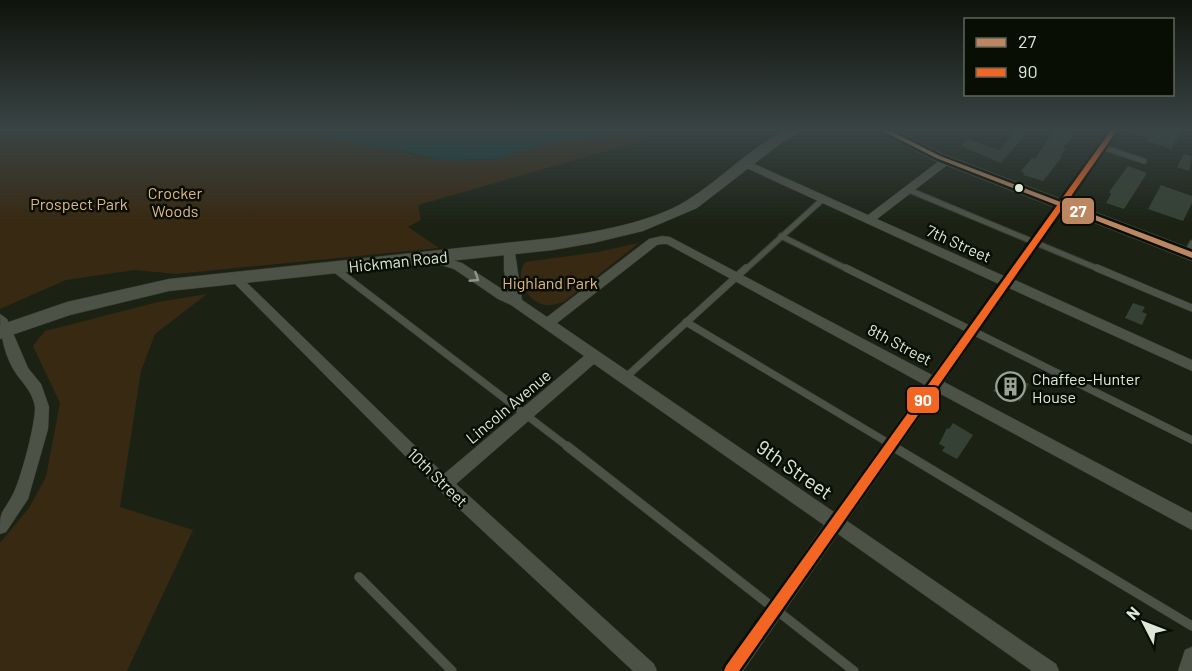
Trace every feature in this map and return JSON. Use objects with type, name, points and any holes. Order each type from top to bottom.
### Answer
[{"type":"main road","name":"Hickman Road","points":[[2,327],[136,291],[169,285],[432,258],[592,238],[637,227],[691,205],[750,160]]},
{"type":"main road","points":[[948,160],[1190,250]]},
{"type":"street","points":[[869,220],[947,160]]},
{"type":"street","points":[[731,671],[1092,160]]},
{"type":"street","name":"7th Street","points":[[746,164],[1192,366]]},
{"type":"street","name":"8th Street","points":[[547,324],[652,242],[670,241],[1192,522]]},
{"type":"street","points":[[510,249],[510,271],[516,302]]},
{"type":"street","name":"9th Street","points":[[432,258],[458,266],[516,302],[1049,671]]},
{"type":"street","name":"10th Street","points":[[235,278],[444,484],[647,671]]},
{"type":"street","points":[[0,526],[20,499],[40,429],[42,407],[34,384],[22,371],[2,327]]},
{"type":"street","name":"Lincoln Avenue","points":[[444,484],[594,356]]},
{"type":"street","points":[[1188,671],[1192,657]]},
{"type":"lane","points":[[909,190],[1192,308]]},
{"type":"lane","points":[[625,378],[823,199]]},
{"type":"lane","points":[[781,236],[1192,440]]},
{"type":"lane","points":[[334,268],[526,414],[854,671]]},
{"type":"lane","points":[[686,322],[1192,626]]},
{"type":"lane","points":[[359,577],[452,671]]},
{"type":"green space","name":"Crocker Woods","points":[[0,160],[574,160],[418,205],[421,220],[408,227],[439,248],[176,274],[135,270],[66,280],[0,309]]},
{"type":"green space","name":"Highland Park","points":[[639,243],[565,301],[549,305],[539,303],[524,288],[521,275],[525,262],[598,252]]},
{"type":"green space","points":[[207,294],[155,334],[141,371],[120,507],[193,530],[127,671],[0,671],[0,543],[29,508],[46,477],[60,403],[33,346],[45,331],[158,302]]},
{"type":"building","points":[[1030,160],[1059,160],[1043,181],[1023,175],[1021,171]]},
{"type":"building","points":[[1181,160],[1191,160],[1189,171],[1177,167]]},
{"type":"building","points":[[1128,166],[1147,173],[1124,209],[1106,203],[1111,194],[1109,192]]},
{"type":"building","points":[[1161,185],[1192,196],[1192,203],[1183,221],[1148,209]]},
{"type":"building","points":[[1133,303],[1145,307],[1142,312],[1147,314],[1142,325],[1125,318]]},
{"type":"building","name":"Chaffee-Hunter House","points":[[1007,373],[1029,384],[1020,401],[993,391]]},
{"type":"building","points":[[953,423],[973,435],[957,459],[942,451],[945,447],[939,444],[947,428],[949,429]]},
{"type":"transit line","name":"27","points":[[947,160],[1192,255]]},
{"type":"transit line","name":"90","points":[[731,671],[1093,160]]},
{"type":"place","name":"Chaffee-Hunter House","points":[[1011,387]]},
{"type":"park label","name":"Prospect Park","points":[[79,203]]}]
